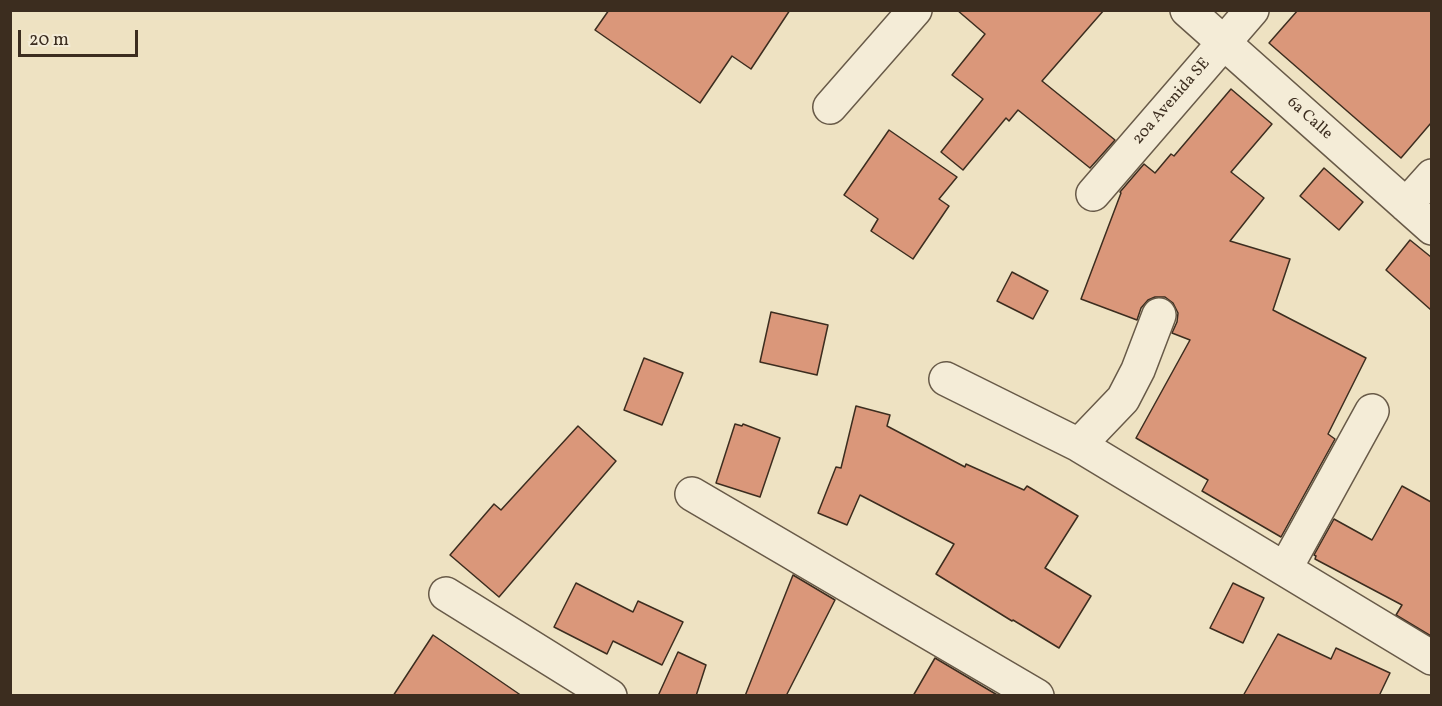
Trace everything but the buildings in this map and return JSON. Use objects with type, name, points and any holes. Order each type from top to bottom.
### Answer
[{"type":"street","points":[[830,107],[915,10]]},
{"type":"street","name":"6a Calle","points":[[1187,10],[1431,228]]},
{"type":"street","name":"20a Avenida SE","points":[[1093,194],[1252,10]]},
{"type":"street","points":[[1406,206],[1431,176]]},
{"type":"street","points":[[1078,445],[1123,399],[1138,370],[1159,315]]},
{"type":"street","points":[[946,379],[1078,445],[1431,658]]},
{"type":"street","points":[[1285,569],[1372,411]]},
{"type":"street","points":[[692,494],[1037,696]]},
{"type":"street","points":[[446,594],[610,696]]}]
